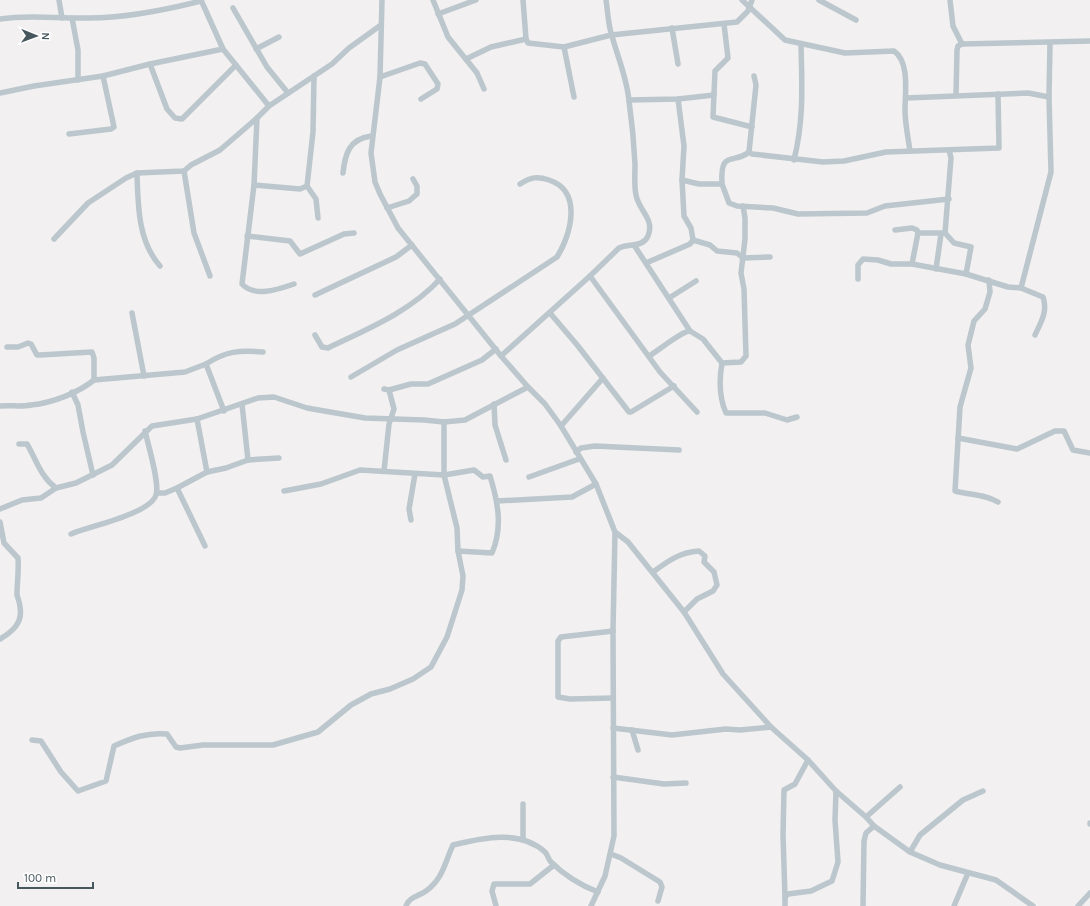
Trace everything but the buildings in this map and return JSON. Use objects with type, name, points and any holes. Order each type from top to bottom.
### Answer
[{"type":"street","points":[[59,0],[62,18]]},
{"type":"street","points":[[0,19],[29,17],[91,18],[162,11],[201,0],[223,49],[268,106]]},
{"type":"street","points":[[382,0],[380,77],[371,136],[371,153],[375,182],[398,228],[501,356],[528,388],[546,404],[596,484],[615,532],[613,631],[614,836],[605,876],[591,906]]},
{"type":"street","points":[[433,0],[448,37],[477,73],[484,88]]},
{"type":"street","points":[[438,14],[476,0]]},
{"type":"street","points":[[523,0],[526,39],[532,45],[564,47],[612,35],[737,22],[748,11],[751,3]]},
{"type":"street","points":[[501,356],[550,313],[619,248],[624,245],[643,243],[647,238],[650,222],[638,203],[635,193],[635,157],[629,100],[621,60],[612,35],[606,0]]},
{"type":"street","points":[[742,0],[746,5],[751,3]]},
{"type":"street","points":[[819,0],[856,20]]},
{"type":"street","points":[[950,0],[953,26],[962,44]]},
{"type":"street","points":[[751,3],[784,40],[846,53],[894,51],[900,55],[903,61],[906,98],[905,110],[910,151]]},
{"type":"street","points":[[233,8],[267,67],[288,93]]},
{"type":"street","points":[[72,18],[78,50],[78,80]]},
{"type":"street","points":[[724,24],[728,58],[715,71],[713,117],[752,127]]},
{"type":"street","points":[[54,239],[88,203],[126,178],[137,174],[184,171],[191,165],[220,150],[257,118],[268,106],[332,64],[371,31],[381,25]]},
{"type":"street","points":[[672,28],[678,64]]},
{"type":"street","points":[[256,49],[279,37]]},
{"type":"street","points":[[466,59],[491,47],[526,39]]},
{"type":"street","points":[[956,95],[957,50],[958,46],[962,44],[1090,41]]},
{"type":"street","points":[[1022,288],[1051,172],[1051,110],[1049,97],[1050,43]]},
{"type":"street","points":[[794,160],[800,138],[803,106],[801,44]]},
{"type":"street","points":[[564,47],[574,97]]},
{"type":"street","points":[[0,87],[1,93],[34,86],[103,76],[150,64],[223,49]]},
{"type":"street","points":[[380,77],[420,63],[425,64],[438,84],[437,89],[421,99]]},
{"type":"street","points":[[150,64],[167,109],[175,118],[182,119],[236,65]]},
{"type":"street","points":[[69,134],[111,129],[114,127],[103,76]]},
{"type":"street","points":[[314,76],[313,132],[307,186],[316,199],[318,218]]},
{"type":"street","points":[[754,76],[756,86],[749,152],[744,156],[728,158],[725,162],[722,184],[729,203],[743,206],[773,208],[798,214],[867,213],[885,206],[949,200]]},
{"type":"street","points":[[906,98],[1028,93],[1049,97]]},
{"type":"street","points":[[749,152],[752,154],[794,160],[823,162],[844,161],[886,152],[999,148],[998,94]]},
{"type":"street","points":[[629,100],[678,99],[714,95]]},
{"type":"street","points":[[678,99],[684,146],[682,180],[684,216],[691,228],[693,240]]},
{"type":"street","points":[[257,118],[254,185],[242,284],[245,287],[258,290],[273,291],[294,284]]},
{"type":"street","points":[[343,173],[345,156],[350,146],[357,140],[371,136]]},
{"type":"street","points":[[936,269],[949,200],[951,158],[949,150]]},
{"type":"street","points":[[184,171],[194,233],[210,276]]},
{"type":"street","points":[[137,174],[141,228],[151,256],[160,266]]},
{"type":"street","points":[[351,377],[397,350],[446,329],[557,257],[564,246],[569,232],[571,206],[567,192],[555,182],[541,178],[529,178],[520,184]]},
{"type":"street","points":[[387,208],[409,201],[417,194],[417,186],[413,179]]},
{"type":"street","points":[[682,180],[699,184],[722,184]]},
{"type":"street","points":[[254,185],[300,189],[307,186]]},
{"type":"street","points":[[722,363],[741,362],[746,356],[744,289],[741,273],[745,218],[743,206]]},
{"type":"street","points":[[895,230],[912,228],[917,230],[918,233],[943,234],[954,243],[971,247],[966,274]]},
{"type":"street","points":[[248,236],[290,241],[300,254],[344,234],[354,233]]},
{"type":"street","points":[[912,264],[918,233]]},
{"type":"street","points":[[693,240],[710,246],[717,251],[737,254],[743,258],[770,257]]},
{"type":"street","points":[[646,264],[690,244],[693,240]]},
{"type":"street","points":[[315,295],[396,257],[412,245]]},
{"type":"street","points":[[634,245],[690,331],[703,339],[722,363],[720,387],[723,406],[726,413],[765,413],[787,420],[797,417]]},
{"type":"street","points":[[858,279],[858,264],[863,259],[878,260],[891,264],[912,264],[966,274],[1008,287],[1022,288],[1043,297],[1046,306],[1043,319],[1035,335]]},
{"type":"street","points":[[590,276],[660,372],[698,412]]},
{"type":"street","points":[[315,334],[322,347],[328,348],[405,309],[427,293],[440,279]]},
{"type":"street","points":[[989,280],[990,292],[985,310],[974,321],[968,345],[971,368],[960,407],[954,490],[968,495],[988,496],[998,502]]},
{"type":"street","points":[[669,298],[696,281]]},
{"type":"street","points":[[132,313],[144,376]]},
{"type":"street","points":[[550,313],[630,412],[674,386]]},
{"type":"street","points":[[649,356],[672,342],[684,331],[690,331]]},
{"type":"street","points":[[7,347],[18,347],[28,343],[31,344],[36,355],[40,356],[92,352],[94,358],[94,380]]},
{"type":"street","points":[[384,471],[388,424],[394,409],[386,390],[411,384],[428,384],[482,360],[496,349]]},
{"type":"street","points":[[0,406],[30,406],[61,397],[88,385],[94,380],[185,372],[206,364],[228,352],[263,352]]},
{"type":"street","points":[[206,364],[224,411]]},
{"type":"street","points":[[561,426],[603,378]]},
{"type":"street","points":[[0,509],[22,500],[41,498],[56,488],[76,483],[112,465],[145,431],[152,426],[197,419],[224,411],[258,398],[274,397],[307,408],[365,418],[391,418],[444,422],[465,420],[528,388]]},
{"type":"street","points":[[72,392],[78,405],[82,432],[93,475]]},
{"type":"street","points":[[242,404],[248,460]]},
{"type":"street","points":[[494,404],[495,425],[506,460]]},
{"type":"street","points":[[197,419],[206,472]]},
{"type":"street","points":[[32,740],[41,741],[61,772],[78,791],[106,781],[114,746],[140,735],[167,734],[176,746],[186,748],[203,745],[273,745],[318,732],[351,705],[371,694],[390,689],[413,679],[431,666],[447,637],[462,590],[463,576],[458,551],[457,528],[444,475],[444,422]]},
{"type":"street","points":[[958,438],[1017,449],[1055,431],[1064,430],[1073,450],[1090,453]]},
{"type":"street","points":[[71,534],[140,511],[154,499],[157,493],[152,460],[145,431]]},
{"type":"street","points":[[19,444],[26,444],[48,482],[56,488]]},
{"type":"street","points":[[576,452],[581,448],[595,446],[679,450]]},
{"type":"street","points":[[157,493],[165,493],[177,488],[206,472],[226,468],[248,460],[279,458]]},
{"type":"street","points":[[529,477],[579,459]]},
{"type":"street","points":[[284,491],[321,484],[360,470],[444,475],[474,470],[483,477],[490,476],[497,501],[499,527],[497,540],[492,553],[458,551]]},
{"type":"street","points":[[411,520],[409,509],[415,474]]},
{"type":"street","points":[[497,501],[572,496],[596,484]]},
{"type":"street","points":[[177,488],[205,546]]},
{"type":"street","points":[[0,522],[4,543],[18,558],[18,596],[21,608],[17,626],[0,639]]},
{"type":"street","points":[[615,532],[628,542],[684,612],[722,674],[771,726],[808,760],[836,791],[866,817],[874,826],[910,852],[968,873],[996,880],[1033,906]]},
{"type":"street","points":[[653,572],[670,559],[686,552],[699,551],[705,556],[704,562],[714,572],[717,580],[717,586],[713,591],[697,599],[684,612]]},
{"type":"street","points":[[613,631],[562,637],[558,642],[558,697],[570,699],[613,698]]},
{"type":"street","points":[[613,728],[672,735],[771,726]]},
{"type":"street","points":[[632,730],[638,750]]},
{"type":"street","points":[[785,906],[783,835],[784,790],[795,784],[808,760]]},
{"type":"street","points":[[614,777],[664,784],[686,783]]},
{"type":"street","points":[[866,817],[900,787]]},
{"type":"street","points":[[785,897],[788,894],[812,891],[832,881],[838,862],[835,820],[836,791]]},
{"type":"street","points":[[910,852],[920,835],[963,800],[983,791]]},
{"type":"street","points":[[523,804],[523,839]]},
{"type":"street","points":[[863,906],[864,841],[866,833],[874,826]]},
{"type":"street","points":[[406,906],[410,899],[426,891],[443,873],[453,844],[484,839],[515,837],[523,839],[545,852],[554,865],[569,878],[598,892]]},
{"type":"street","points":[[611,854],[621,858],[660,882],[662,887],[658,901]]},
{"type":"street","points":[[496,906],[492,892],[494,884],[530,884],[554,865]]},
{"type":"street","points":[[954,906],[968,873]]},
{"type":"street","points":[[1078,906],[1090,893]]}]
